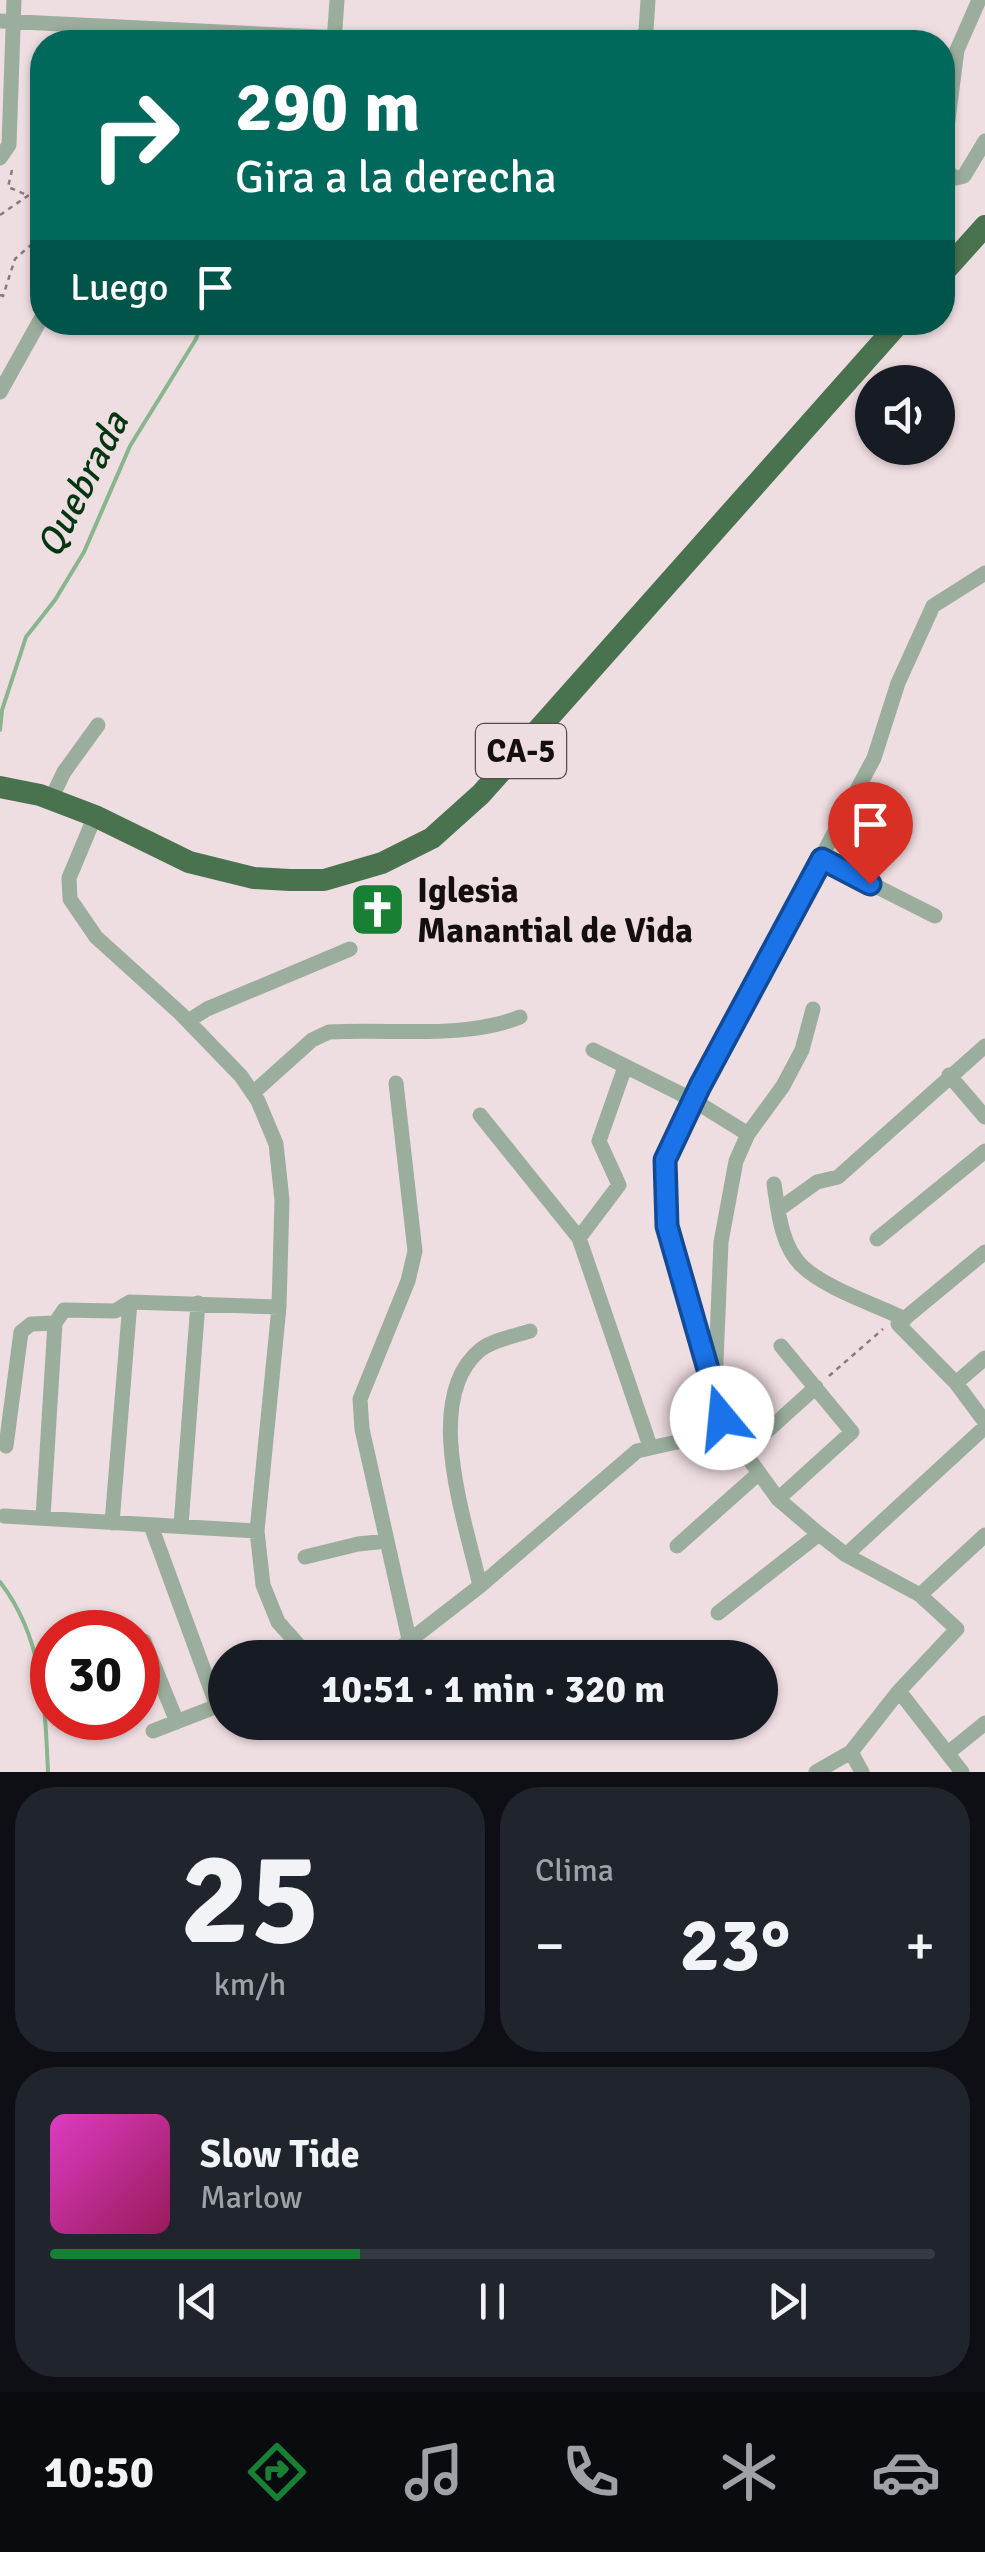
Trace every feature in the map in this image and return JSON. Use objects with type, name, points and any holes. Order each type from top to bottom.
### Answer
[{"type":"highway","points":[[955,259],[985,226]]},
{"type":"highway","name":"CA-5","points":[[5,787],[95,816],[189,862],[254,878],[324,880],[382,862],[432,838],[514,759],[889,335]]},
{"type":"street","points":[[6,164],[6,21],[14,0]]},
{"type":"street","points":[[335,30],[337,0]]},
{"type":"street","points":[[646,30],[648,0]]},
{"type":"street","points":[[955,58],[979,0]]},
{"type":"street","points":[[6,21],[161,30]]},
{"type":"street","points":[[955,177],[964,176],[985,141]]},
{"type":"street","points":[[0,392],[32,335]]},
{"type":"street","points":[[816,1772],[850,1752],[899,1691],[958,1629],[920,1595],[846,1555],[819,1534],[778,1499],[744,1452],[730,1441],[667,1226],[665,1160],[692,1100],[874,758],[898,683],[933,606],[985,573]]},
{"type":"street","points":[[51,800],[64,772],[98,724]]},
{"type":"street","points":[[95,816],[69,878],[70,899],[96,936],[222,1054],[253,1093],[276,1144],[282,1200],[278,1307],[257,1530],[263,1584],[278,1622],[294,1640]]},
{"type":"street","points":[[822,859],[936,916]]},
{"type":"street","points":[[188,1021],[207,1009],[350,950]]},
{"type":"street","points":[[714,1394],[721,1242],[736,1161],[748,1134],[783,1086],[802,1050],[813,1009]]},
{"type":"street","points":[[253,1093],[312,1040],[329,1032],[468,1028],[520,1017]]},
{"type":"street","points":[[778,1210],[817,1182],[838,1177],[985,1046]]},
{"type":"street","points":[[592,1050],[692,1100],[748,1134]]},
{"type":"street","points":[[580,1238],[618,1185],[598,1141],[625,1068]]},
{"type":"street","points":[[949,1075],[985,1117]]},
{"type":"street","points":[[396,1083],[415,1251],[408,1282],[360,1400],[362,1429],[409,1639],[480,1586],[625,1462],[650,1446],[690,1439],[730,1441]]},
{"type":"street","points":[[480,1115],[580,1238],[650,1446]]},
{"type":"street","points":[[877,1240],[985,1151]]},
{"type":"street","points":[[774,1184],[786,1242],[800,1264],[824,1282],[902,1321],[956,1383],[985,1424],[846,1555]]},
{"type":"street","points":[[902,1321],[985,1252]]},
{"type":"street","points":[[43,1517],[55,1323],[64,1310],[115,1311],[130,1302],[278,1307]]},
{"type":"street","points":[[112,1523],[130,1302]]},
{"type":"street","points":[[181,1525],[198,1303]]},
{"type":"street","points":[[6,1446],[21,1332],[31,1324],[55,1323]]},
{"type":"street","points":[[480,1586],[450,1448],[453,1398],[461,1371],[482,1347],[530,1331]]},
{"type":"street","points":[[778,1499],[852,1432],[782,1346]]},
{"type":"street","points":[[956,1383],[985,1358]]},
{"type":"street","points":[[744,1452],[816,1387]]},
{"type":"street","points":[[677,1546],[760,1473]]},
{"type":"street","points":[[4,1516],[257,1530]]},
{"type":"street","points":[[151,1526],[208,1671]]},
{"type":"street","points":[[718,1613],[819,1534]]},
{"type":"street","points":[[920,1595],[985,1534]]},
{"type":"street","points":[[305,1557],[358,1544],[387,1542]]},
{"type":"street","points":[[160,1680],[177,1722]]},
{"type":"street","points":[[899,1691],[962,1772]]},
{"type":"street","points":[[160,1729],[208,1709]]},
{"type":"street","points":[[948,1753],[985,1723]]},
{"type":"street","points":[[850,1752],[862,1772]]},
{"type":"path","points":[[6,164],[8,188],[28,195]]},
{"type":"path","points":[[0,215],[28,195]]},
{"type":"path","points":[[0,294],[3,296],[8,290],[15,258],[30,245]]},
{"type":"path","points":[[816,1387],[883,1329],[902,1321]]},
{"type":"waterway","name":"Quebrada","points":[[0,730],[2,710],[26,637],[55,600],[84,552],[130,446],[197,335]]},
{"type":"waterway","name":"Quebrada","points":[[0,1582],[25,1625],[39,1672],[48,1772]]},
{"type":"place","name":"Iglesia Manantial de Vida","points":[[378,910]]},
{"type":"route","points":[[722,1418],[667,1226],[665,1160],[700,1086],[822,859],[870,884]]}]
